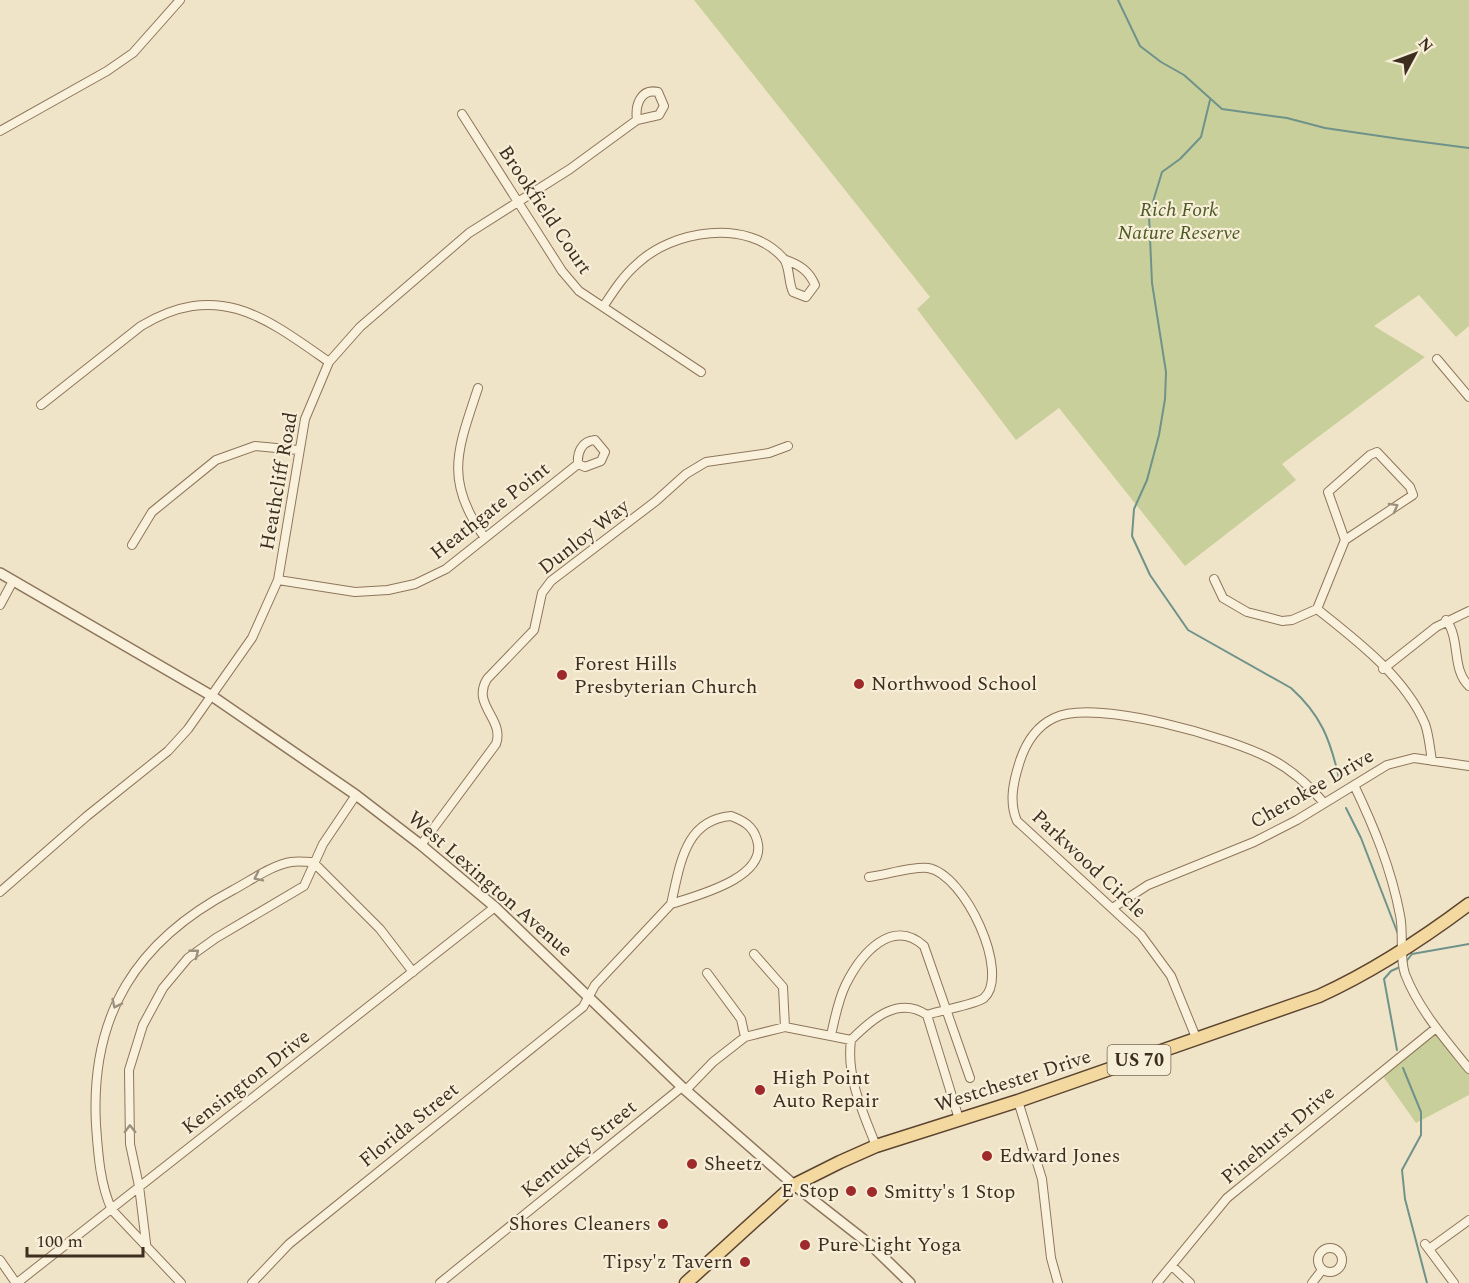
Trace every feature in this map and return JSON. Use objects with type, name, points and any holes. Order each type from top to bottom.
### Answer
[{"type":"main road","name":"Westchester Drive","points":[[686,1283],[794,1185],[876,1146],[1018,1101],[1319,996],[1358,978],[1403,952],[1469,904]]},
{"type":"street","points":[[0,131],[123,59],[141,45],[180,0]]},
{"type":"street","name":"Brookfield Court","points":[[462,114],[562,271],[579,291],[701,372]]},
{"type":"street","name":"Heathcliff Road","points":[[0,892],[87,816],[168,751],[212,696],[261,622],[278,580],[305,418],[329,362],[360,327],[461,240],[570,169],[637,120]]},
{"type":"street","points":[[603,307],[638,262],[662,246],[690,236],[716,233],[745,237],[765,244],[786,260],[799,264],[812,278],[815,285],[806,297],[798,296],[790,286],[786,260]]},
{"type":"street","points":[[41,405],[141,326],[159,315],[182,307],[213,304],[267,319],[329,362]]},
{"type":"street","points":[[1437,359],[1469,397]]},
{"type":"street","points":[[478,388],[462,433],[457,458],[462,497],[470,518],[485,538]]},
{"type":"street","points":[[132,545],[152,512],[216,460],[255,446],[298,450]]},
{"type":"street","name":"Dunloy Way","points":[[421,845],[496,744],[498,731],[484,707],[482,688],[487,679],[534,630],[542,593],[551,581],[656,501],[696,467],[706,462],[769,453],[788,446]]},
{"type":"street","points":[[1214,579],[1223,598],[1247,612],[1282,621],[1292,620],[1317,609],[1345,540],[1413,495],[1377,452],[1362,461],[1328,492],[1345,540]]},
{"type":"street","name":"Heathgate Point","points":[[278,580],[355,592],[388,590],[415,585],[446,569],[578,464]]},
{"type":"street","name":"West Lexington Avenue","points":[[0,573],[212,696],[356,795],[421,845],[495,907],[684,1088],[794,1185],[872,1246],[910,1283]]},
{"type":"street","points":[[0,604],[13,581]]},
{"type":"street","points":[[1317,609],[1374,655],[1383,669],[1408,695],[1426,725],[1432,761]]},
{"type":"street","points":[[1383,669],[1446,620],[1469,611]]},
{"type":"street","points":[[1446,620],[1455,640],[1460,672],[1469,687]]},
{"type":"street","name":"Parkwood Circle","points":[[1197,1040],[1171,976],[1141,935],[1114,907],[1017,821],[1012,809],[1014,778],[1022,752],[1031,737],[1053,718],[1076,712],[1126,717],[1204,733],[1271,759],[1299,777],[1323,803]]},
{"type":"street","name":"Cherokee Drive","points":[[1114,907],[1148,885],[1254,842],[1354,785],[1374,771],[1414,758],[1469,766]]},
{"type":"street","points":[[1354,785],[1374,826],[1390,874],[1400,914],[1404,971],[1436,1028],[1469,1069]]},
{"type":"street","points":[[146,1243],[139,1186],[130,1144],[129,1070],[143,1025],[163,988],[188,958],[216,938],[304,886],[313,862],[356,795]]},
{"type":"street","points":[[731,816],[743,820],[754,831],[759,847],[754,862],[741,875],[716,889],[670,904],[683,854],[697,830],[716,817],[731,816]]},
{"type":"street","points":[[181,1283],[146,1243],[112,1210],[107,1199],[100,1164],[95,1078],[100,1046],[123,991],[154,947],[187,918],[216,899],[289,862],[313,862],[380,929],[413,972]]},
{"type":"street","points":[[869,877],[928,868],[949,879],[966,898],[980,922],[991,968],[990,990],[982,999],[927,1015]]},
{"type":"street","name":"Florida Street","points":[[252,1283],[290,1244],[583,1007],[595,985],[670,904]]},
{"type":"street","name":"Kensington Drive","points":[[17,1283],[495,907]]},
{"type":"street","points":[[831,1035],[840,998],[854,970],[875,946],[894,935],[912,935],[924,946],[970,1078]]},
{"type":"street","points":[[754,954],[783,987],[785,1027]]},
{"type":"street","points":[[707,973],[741,1019],[745,1037],[785,1027],[851,1040]]},
{"type":"street","points":[[876,1146],[848,1059],[851,1040],[873,1018],[890,1011],[904,1007],[919,1009],[927,1015],[959,1119]]},
{"type":"street","name":"Pinehurst Drive","points":[[1157,1283],[1227,1198],[1436,1028]]},
{"type":"street","name":"Kentucky Street","points":[[440,1283],[745,1037]]},
{"type":"street","points":[[1018,1101],[1035,1149],[1042,1179],[1051,1258],[1058,1283]]},
{"type":"street","points":[[1454,1283],[1427,1247],[1469,1220]]},
{"type":"street","points":[[0,1260],[17,1283]]},
{"type":"street","points":[[1172,1266],[1190,1283]]},
{"type":"street","points":[[1312,1283],[1322,1270]]},
{"type":"green space","name":"Rich Fork Nature Reserve","points":[[694,0],[1469,0],[1469,326],[1456,337],[1419,295],[1374,326],[1425,357],[1282,464],[1296,480],[1185,566],[1059,408],[1016,440],[917,309],[930,297]]},
{"type":"green space","points":[[1436,1028],[1469,1069],[1469,1095],[1416,1123],[1380,1072]]},
{"type":"waterway","points":[[1118,0],[1140,46],[1161,62],[1184,75],[1222,109],[1287,118],[1325,128],[1469,148]]},
{"type":"waterway","points":[[1210,100],[1201,137],[1180,159],[1162,172],[1149,215],[1152,283],[1166,372],[1165,399],[1159,435],[1147,480],[1134,509],[1132,536],[1150,575],[1188,630],[1291,688],[1310,708],[1328,740],[1339,778]]},
{"type":"waterway","points":[[1346,808],[1361,838],[1398,934]]},
{"type":"waterway","points":[[1412,954],[1469,944]]},
{"type":"waterway","points":[[1405,963],[1412,954]]},
{"type":"waterway","points":[[1397,1050],[1384,979],[1391,971],[1400,967]]},
{"type":"waterway","points":[[1403,1068],[1421,1112],[1421,1135],[1402,1170],[1405,1199],[1427,1283]]},
{"type":"place","name":"Forest Hills Presbyterian Church","points":[[562,675]]},
{"type":"place","name":"Northwood School","points":[[859,684]]},
{"type":"place","name":"High Point Auto Repair","points":[[760,1090]]},
{"type":"place","name":"Edward Jones","points":[[987,1156]]},
{"type":"place","name":"Sheetz","points":[[692,1164]]},
{"type":"place","name":"E Stop","points":[[851,1191]]},
{"type":"place","name":"Smitty's 1 Stop","points":[[872,1192]]},
{"type":"place","name":"Shores Cleaners","points":[[663,1224]]},
{"type":"place","name":"Pure Light Yoga","points":[[805,1245]]},
{"type":"place","name":"Tipsy'z Tavern","points":[[745,1262]]}]
